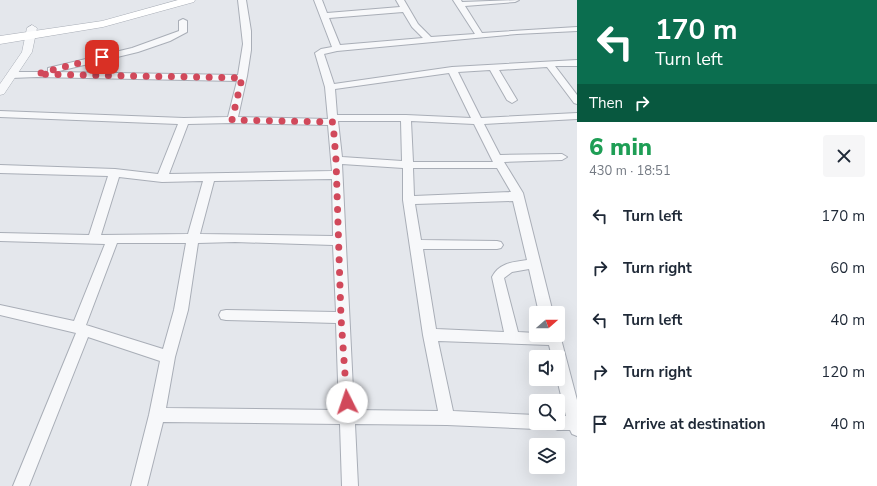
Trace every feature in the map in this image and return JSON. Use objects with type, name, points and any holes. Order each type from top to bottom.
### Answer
[{"type":"main road","points":[[0,40],[166,0]]},
{"type":"main road","points":[[0,32],[31,32],[103,24],[190,0]]},
{"type":"street","points":[[232,120],[247,51],[246,27],[242,0]]},
{"type":"street","points":[[318,0],[337,48]]},
{"type":"street","points":[[400,0],[415,25],[429,40]]},
{"type":"street","points":[[480,36],[459,2],[515,0]]},
{"type":"street","points":[[325,16],[405,9]]},
{"type":"street","points":[[37,74],[137,49],[174,36],[183,32],[183,22]]},
{"type":"street","points":[[350,486],[348,416],[341,318],[336,160],[330,87],[319,53],[337,48],[429,40],[450,40],[517,32],[577,29]]},
{"type":"street","points":[[0,92],[27,52],[31,32]]},
{"type":"street","points":[[330,87],[452,70],[577,63]]},
{"type":"street","points":[[549,64],[577,101]]},
{"type":"street","points":[[493,68],[512,100]]},
{"type":"street","points":[[452,70],[516,193],[544,306]]},
{"type":"street","points":[[11,76],[37,74],[242,78]]},
{"type":"street","points":[[0,114],[184,121],[406,118],[478,121],[577,116]]},
{"type":"street","points":[[406,118],[409,200],[430,334],[447,418]]},
{"type":"street","points":[[162,178],[184,121]]},
{"type":"street","points":[[336,160],[408,165],[499,162],[562,157]]},
{"type":"street","points":[[0,169],[115,173],[162,178],[337,175]]},
{"type":"street","points":[[93,240],[115,173]]},
{"type":"street","points":[[139,486],[157,415],[168,358],[181,310],[193,238],[210,177]]},
{"type":"street","points":[[409,200],[514,198],[516,193]]},
{"type":"street","points":[[0,237],[93,240],[193,238],[339,241]]},
{"type":"street","points":[[21,486],[81,329],[113,239]]},
{"type":"street","points":[[416,244],[497,245]]},
{"type":"street","points":[[512,337],[498,277],[500,272],[509,267],[534,264]]},
{"type":"street","points":[[0,310],[81,329],[168,358]]},
{"type":"street","points":[[226,315],[341,318]]},
{"type":"street","points":[[430,334],[529,337]]},
{"type":"street","points":[[554,342],[576,425],[565,424]]},
{"type":"street","points":[[157,415],[348,416],[529,422]]},
{"type":"route","points":[[102,57],[37,74],[242,78],[232,120],[333,122],[336,160],[341,318],[347,402]]}]
